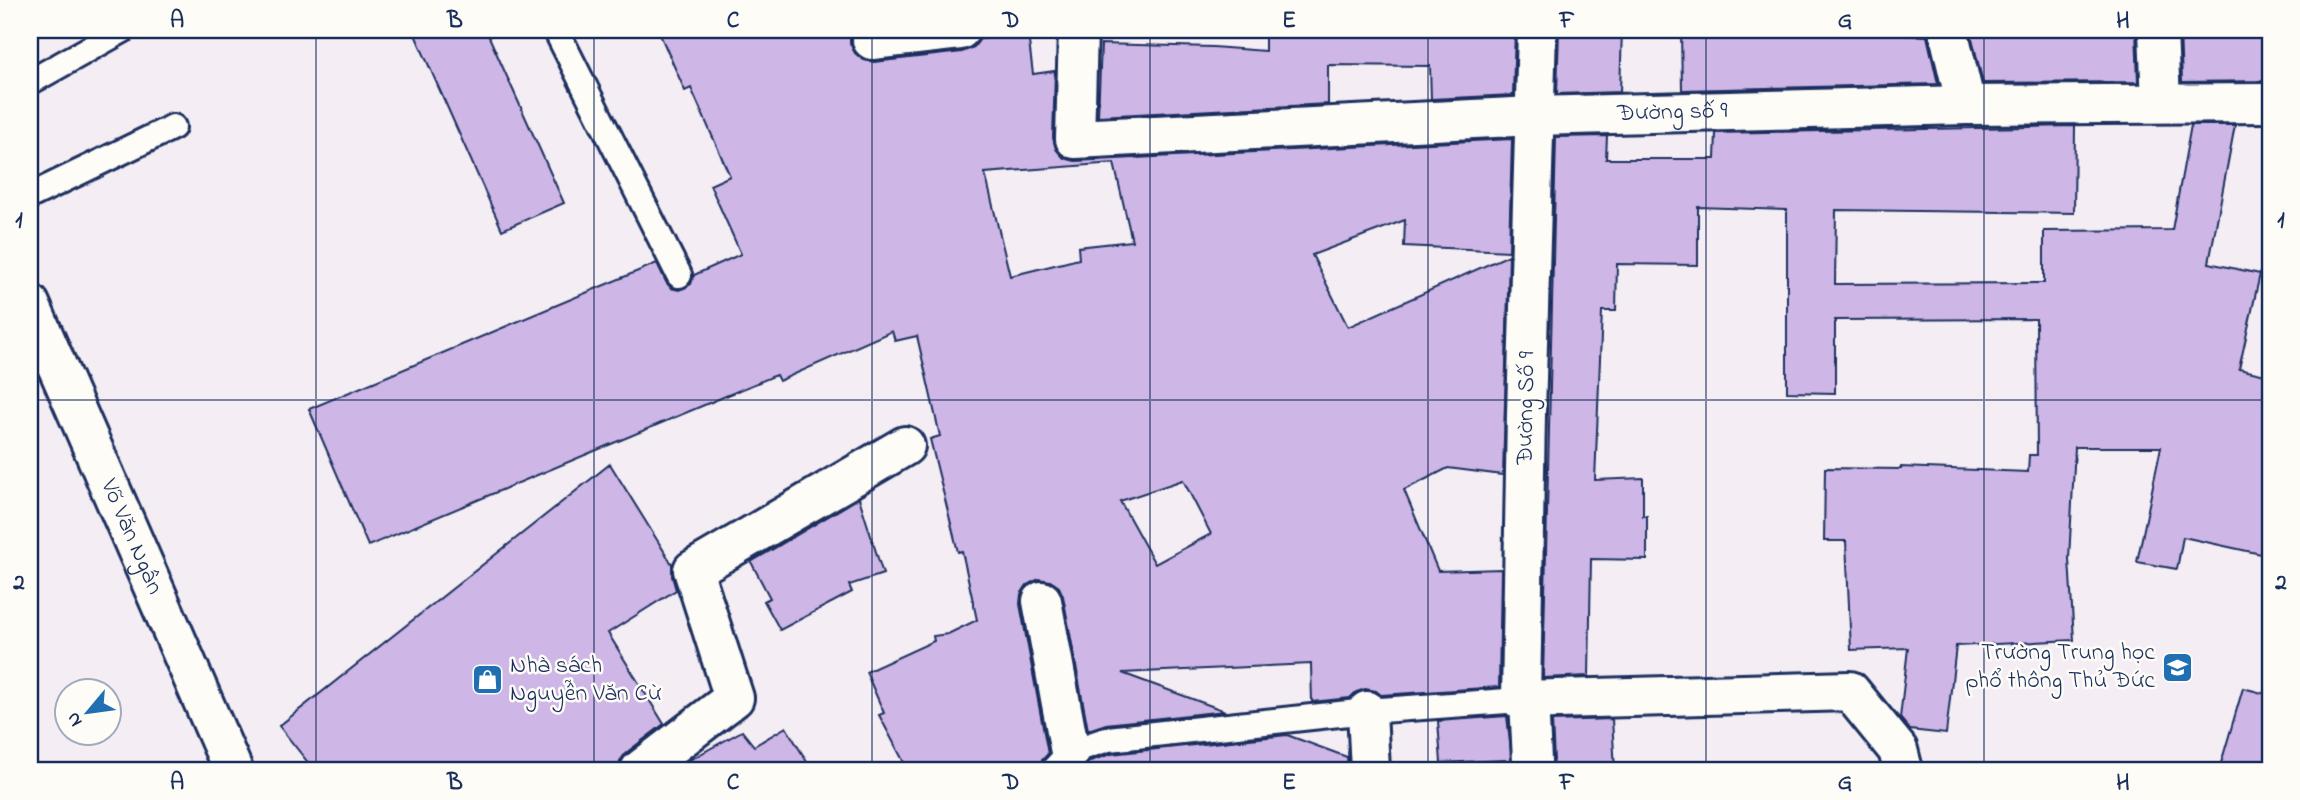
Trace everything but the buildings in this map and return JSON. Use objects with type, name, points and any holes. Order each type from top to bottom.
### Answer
[{"type":"street","points":[[872,40],[960,30]]},
{"type":"street","name":"Đường số 9","points":[[1078,30],[1075,139],[1534,116],[1966,105],[2270,103]]},
{"type":"street","name":"Đường Số 9","points":[[1532,761],[1525,700],[1537,30]]},
{"type":"street","points":[[1948,30],[1966,105]]},
{"type":"street","points":[[2158,30],[2161,103]]},
{"type":"street","name":"Võ Văn Ngân","points":[[30,304],[233,770]]},
{"type":"street","points":[[640,770],[734,698],[693,570],[905,446]]},
{"type":"street","points":[[1042,601],[1062,761]]},
{"type":"street","points":[[1525,700],[1850,691],[1898,750],[1903,770]]},
{"type":"street","points":[[1367,711],[1370,770]]},
{"type":"lane","points":[[30,82],[123,30]]},
{"type":"lane","points":[[556,30],[679,275]]},
{"type":"lane","points":[[30,196],[173,127]]},
{"type":"lane","points":[[1062,761],[1108,739],[1367,711],[1525,700]]},
{"type":"place","name":"Trường Trung học phổ thông Thủ Đức","points":[[2178,667]]},
{"type":"place","name":"Nhà sách Nguyễn Văn Cừ","points":[[487,680]]}]
